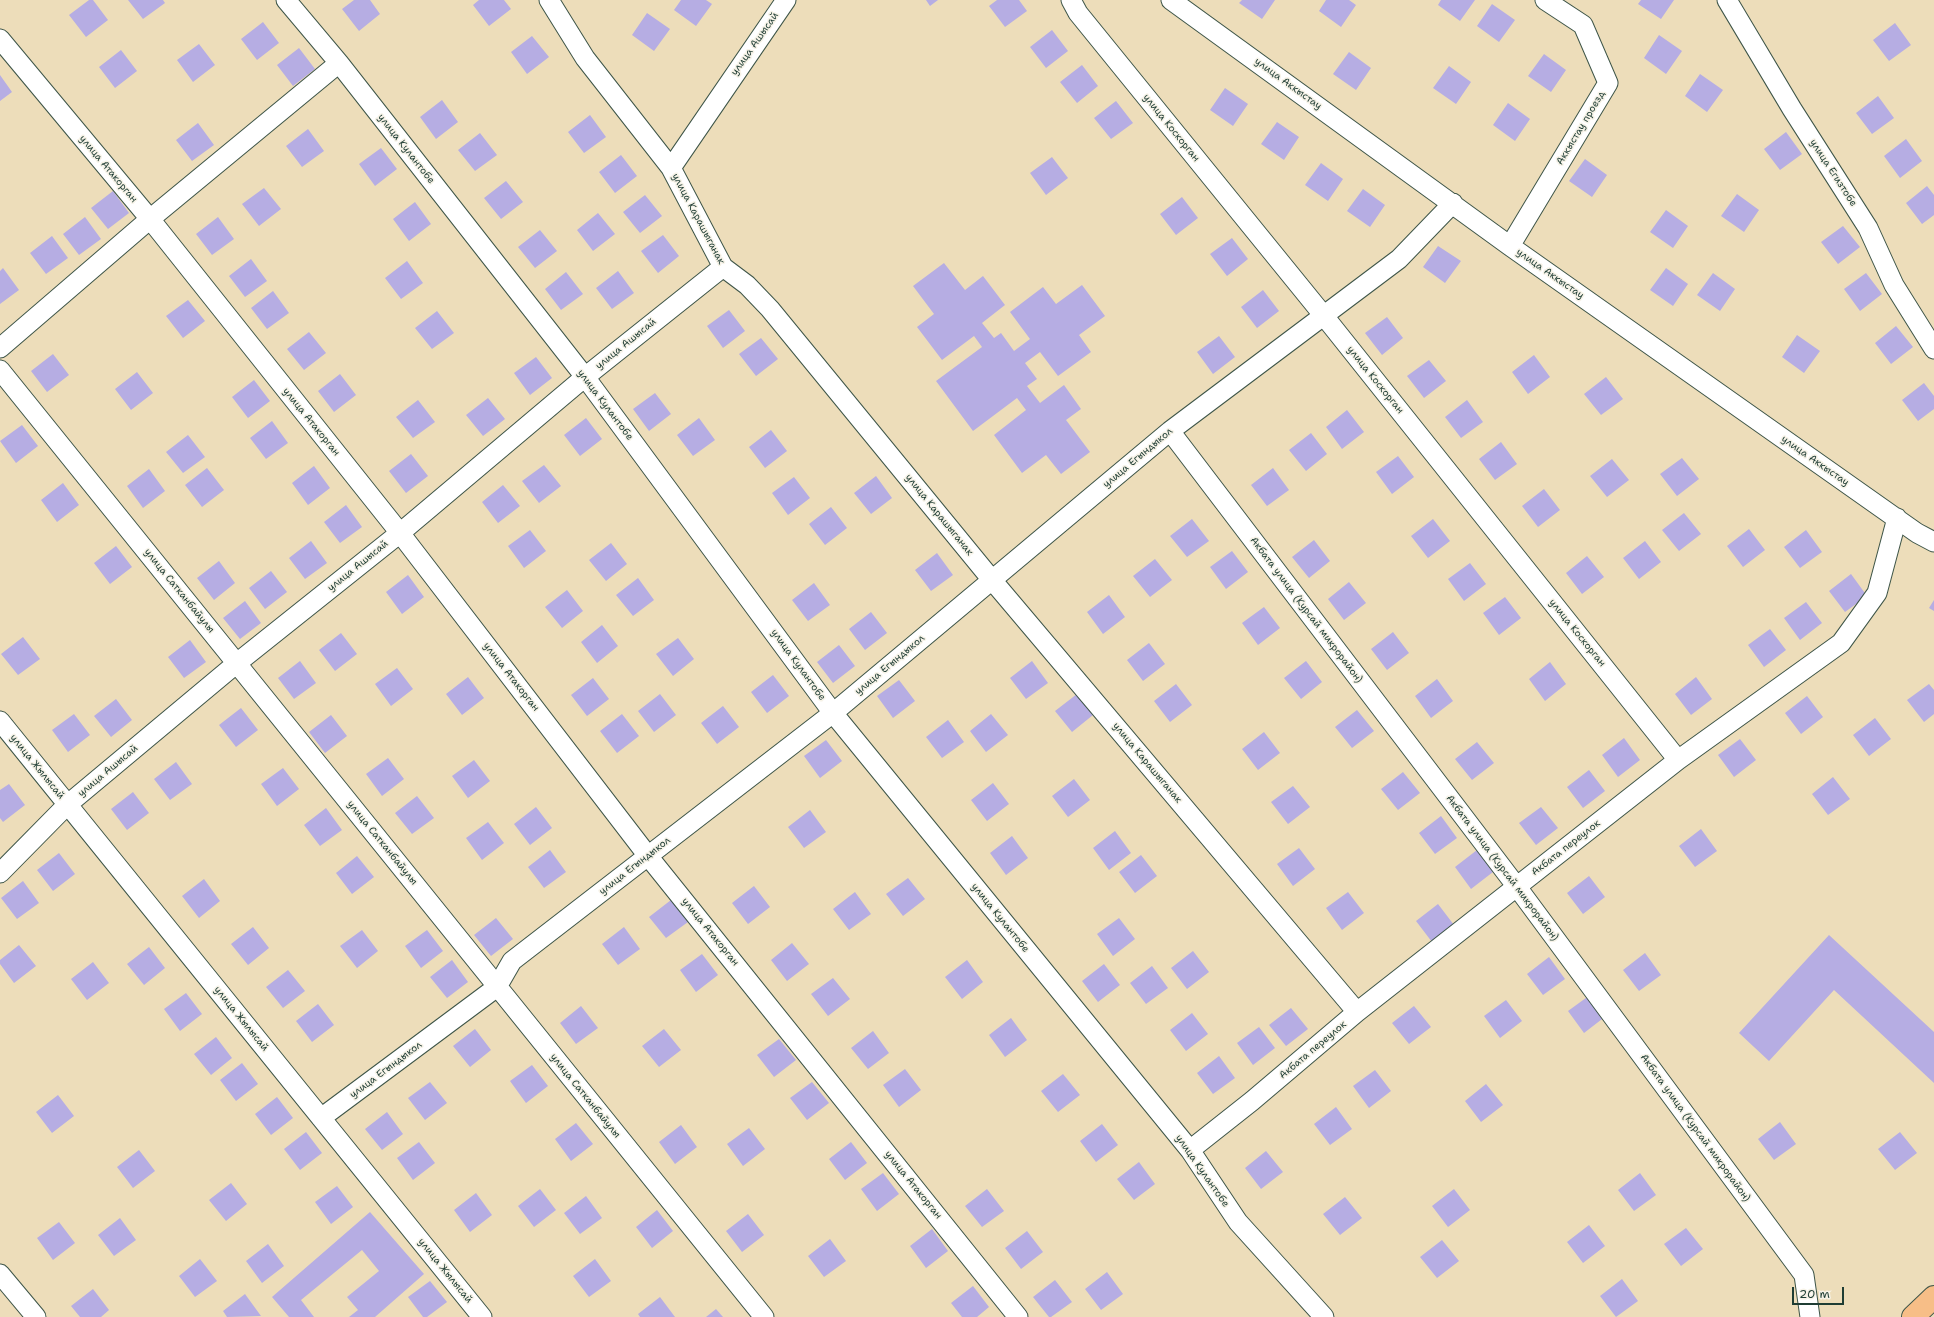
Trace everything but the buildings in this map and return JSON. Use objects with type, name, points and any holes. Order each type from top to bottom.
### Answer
[{"type":"highway","points":[[1912,1317],[1934,1297]]},
{"type":"street","name":"улица Кулантобе","points":[[286,0],[339,63],[585,377],[833,713],[1190,1150],[1238,1222],[1324,1317]]},
{"type":"street","name":"улица Карашыганак","points":[[548,0],[585,58],[671,168],[723,267],[747,285],[770,309],[992,580],[1357,1012]]},
{"type":"street","name":"улица Ашысай","points":[[671,168],[786,0]]},
{"type":"street","name":"улица Коскорган","points":[[1071,0],[1078,13],[1324,316],[1678,760]]},
{"type":"street","name":"улица Аккыстау","points":[[1171,0],[1453,203],[1510,246],[1897,518],[1934,542]]},
{"type":"street","name":"Аккыстау проезд","points":[[1510,246],[1608,83],[1583,25],[1545,0]]},
{"type":"street","name":"улица Егизтобе","points":[[1727,0],[1792,109],[1868,228],[1894,285],[1934,349]]},
{"type":"street","name":"улица Атакорган","points":[[0,39],[150,219],[400,532],[648,856],[1018,1317]]},
{"type":"street","points":[[0,348],[150,219],[339,63]]},
{"type":"street","name":"улица Егындыкол","points":[[321,1118],[497,987],[512,961],[833,713],[1170,431],[1399,259],[1453,203]]},
{"type":"street","name":"улица Ашысай","points":[[0,873],[67,805],[237,663],[400,532],[585,377],[723,267]]},
{"type":"street","name":"улица Сатканбайулы","points":[[0,370],[764,1317]]},
{"type":"street","name":"Акбата улица (Курсай микрорайон)","points":[[1170,431],[1517,887],[1804,1275],[1810,1317]]},
{"type":"street","name":"Акбата переулок","points":[[1190,1150],[1252,1101],[1357,1012],[1678,760],[1841,643],[1877,593],[1897,518]]},
{"type":"street","name":"улица Жылысай","points":[[0,721],[482,1317]]},
{"type":"street","points":[[0,1274],[36,1317]]}]
